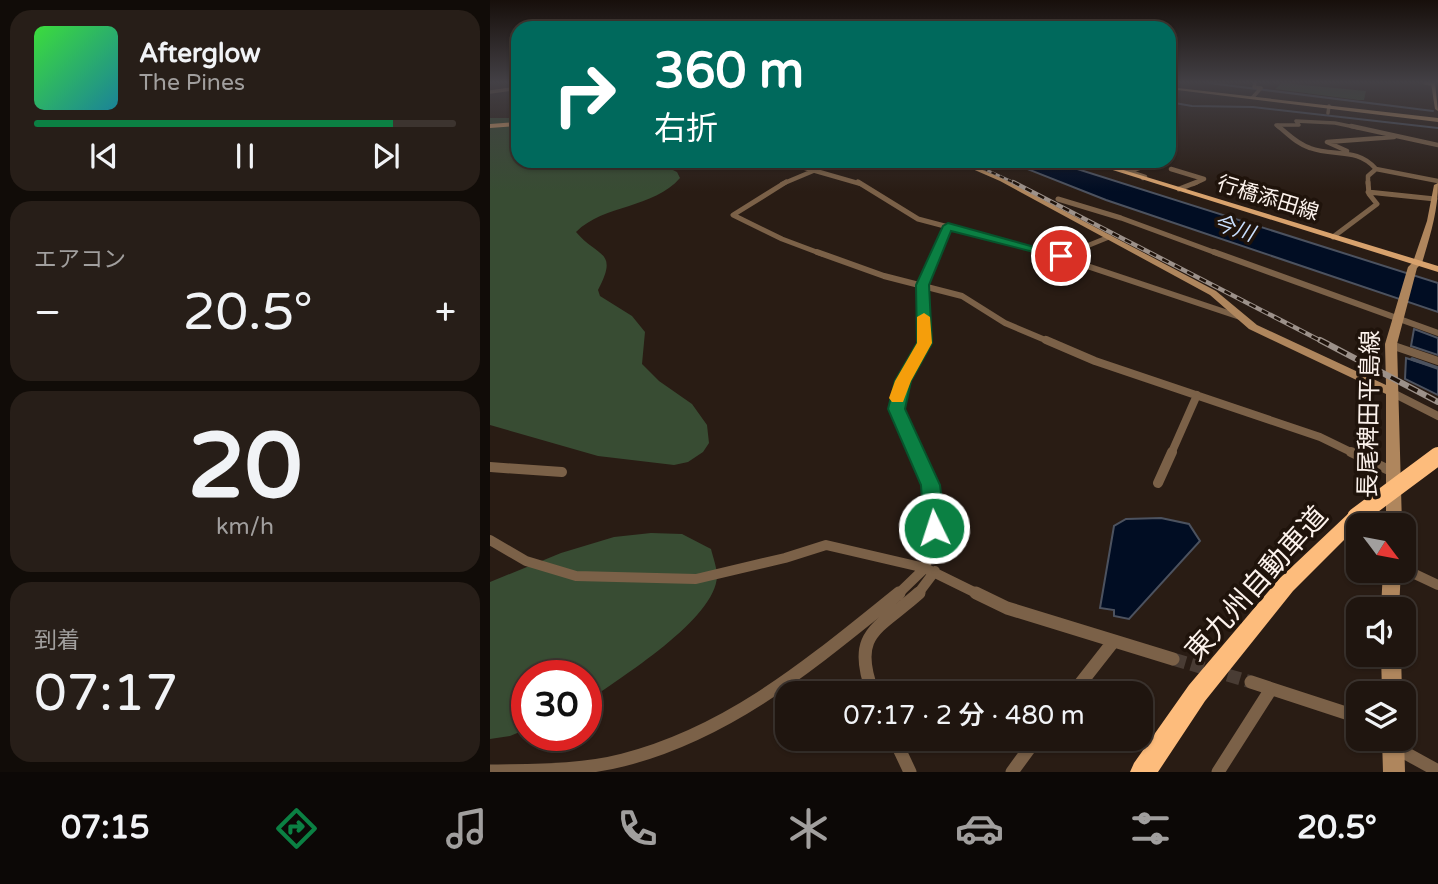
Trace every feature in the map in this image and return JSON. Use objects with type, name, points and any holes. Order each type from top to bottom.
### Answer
[{"type":"highway","name":"東九州自動車道","points":[[1143,772],[1197,693],[1286,586],[1356,517],[1438,456]]},
{"type":"main road","points":[[490,126],[511,124]]},
{"type":"main road","name":"行橋添田線","points":[[1110,168],[1415,265],[1438,269]]},
{"type":"main road","name":"長尾稗田平島線","points":[[1394,513],[1391,345],[1397,316],[1431,221],[1438,183]]},
{"type":"main road","points":[[1393,751],[1394,772]]},
{"type":"street","points":[[1350,152],[1315,151],[1298,144],[1276,125],[1299,125],[1296,121],[1309,120],[1335,122],[1438,145]]},
{"type":"street","points":[[1396,137],[1327,142],[1371,162],[1376,169],[1438,183]]},
{"type":"street","points":[[804,168],[857,181],[910,216],[1061,256],[1240,317]]},
{"type":"street","points":[[817,168],[781,184],[733,215],[782,239],[905,283],[962,296],[1004,323],[1095,361],[1320,437],[1395,472]]},
{"type":"street","points":[[974,168],[1002,180],[1213,293],[1253,327],[1438,416]]},
{"type":"street","points":[[1121,168],[1143,178]]},
{"type":"street","points":[[1131,171],[1140,168]]},
{"type":"street","points":[[1171,169],[1203,179],[1179,190]]},
{"type":"street","points":[[1333,237],[1375,208],[1376,202],[1368,192],[1368,176],[1376,169]]},
{"type":"street","points":[[1368,192],[1435,200]]},
{"type":"street","points":[[1058,199],[1121,218],[1438,333]]},
{"type":"street","points":[[868,681],[864,673],[863,646],[877,627],[920,593],[930,569],[934,528],[931,485],[897,409],[903,381],[925,343],[922,285],[948,226]]},
{"type":"street","points":[[1061,256],[1109,237]]},
{"type":"street","points":[[1204,303],[1229,306]]},
{"type":"street","points":[[1391,345],[1438,361]]},
{"type":"street","points":[[1158,483],[1197,395]]},
{"type":"street","points":[[490,467],[562,472]]},
{"type":"street","points":[[490,540],[526,561],[576,576],[696,579],[785,558],[826,545],[930,569],[1007,608],[1173,659]]},
{"type":"street","points":[[490,771],[548,769],[620,761],[667,747],[751,705],[788,682],[930,569]]},
{"type":"street","points":[[1416,575],[1438,585]]},
{"type":"street","points":[[1082,681],[1112,642]]},
{"type":"street","points":[[1251,682],[1346,713]]},
{"type":"street","points":[[1218,772],[1271,689]]},
{"type":"street","points":[[900,751],[910,772]]},
{"type":"street","points":[[1012,772],[1027,751]]},
{"type":"street","points":[[1407,751],[1438,771]]},
{"type":"green space","points":[[490,119],[511,119],[511,168],[669,168],[677,172],[680,178],[656,196],[600,216],[576,232],[606,261],[607,268],[598,290],[600,296],[632,316],[645,332],[642,364],[659,381],[692,404],[707,425],[709,443],[703,452],[688,462],[674,465],[598,456],[490,425]]},
{"type":"green space","points":[[651,533],[682,534],[711,549],[717,576],[712,593],[701,610],[664,646],[602,691],[602,660],[511,660],[511,736],[490,739],[490,582],[561,553],[614,537]]},
{"type":"water","name":"今川","points":[[1025,168],[1074,168],[1438,283],[1438,312],[1106,200]]},
{"type":"water","points":[[1414,329],[1438,338],[1438,355],[1411,346]]},
{"type":"water","points":[[1406,358],[1438,368],[1438,395],[1405,379]]},
{"type":"water","points":[[1161,518],[1189,524],[1200,541],[1129,619],[1114,616],[1114,610],[1100,608],[1114,526],[1126,519]]},
{"type":"waterway","points":[[1359,119],[1438,128]]},
{"type":"waterway","points":[[1412,359],[1438,368]]},
{"type":"tunnel","points":[[1173,659],[1251,682]]},
{"type":"railway","points":[[982,168],[1016,183]]},
{"type":"railway","points":[[1016,183],[1323,342]]},
{"type":"railway","points":[[1320,340],[1438,402]]},
{"type":"slow traffic","points":[[898,398],[903,381],[925,343],[924,317]]},
{"type":"route","points":[[934,528],[931,485],[897,409],[903,381],[925,343],[922,285],[948,226],[1061,256]]}]
